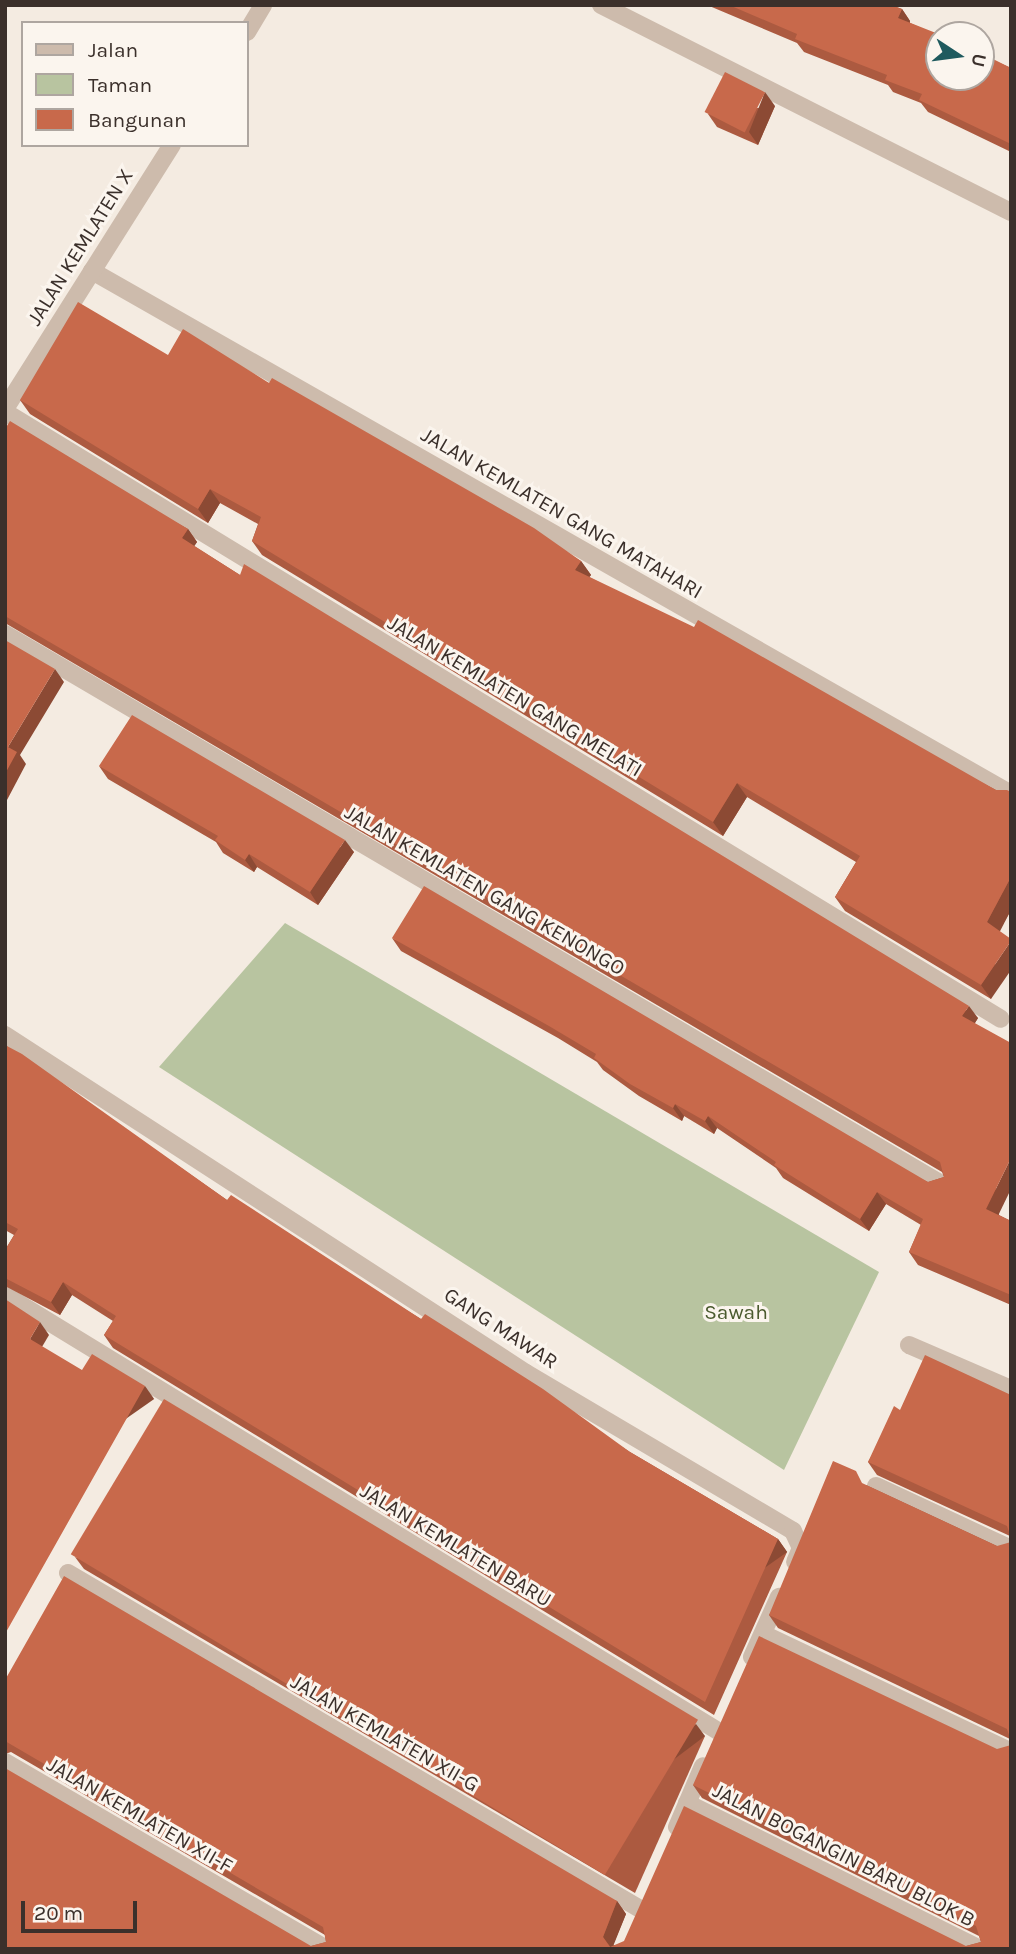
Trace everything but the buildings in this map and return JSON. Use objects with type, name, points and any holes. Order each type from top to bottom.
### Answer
[{"type":"street","points":[[248,30],[263,5]]},
{"type":"street","points":[[601,5],[1011,212]]},
{"type":"street","name":"JALAN KEMLATEN X","points":[[5,410],[171,147]]},
{"type":"street","name":"JALAN KEMLATEN GANG MATAHARI","points":[[92,271],[1011,794]]},
{"type":"street","name":"JALAN KEMLATEN GANG MELATI","points":[[5,410],[1001,1019]]},
{"type":"street","name":"JALAN KEMLATEN GANG KENONGO","points":[[5,634],[943,1185]]},
{"type":"street","name":"GANG MAWAR","points":[[5,1035],[526,1373],[793,1531],[801,1548],[743,1676]]},
{"type":"street","name":"JALAN KEMLATEN BARU","points":[[5,1296],[164,1403],[718,1731]]},
{"type":"street","points":[[909,1345],[1011,1389]]},
{"type":"street","points":[[876,1486],[1011,1549]]},
{"type":"street","name":"JALAN KEMLATEN XII-G","points":[[68,1573],[642,1910]]},
{"type":"street","points":[[763,1634],[1011,1752]]},
{"type":"street","points":[[667,1850],[728,1709]]},
{"type":"street","name":"JALAN KEMLATEN XII-F","points":[[5,1762],[326,1949]]},
{"type":"street","name":"JALAN BOGANGIN BARU BLOK B","points":[[687,1803],[979,1949]]},
{"type":"street","points":[[632,1929],[652,1886]]},
{"type":"green space","name":"Sawah","points":[[285,923],[879,1272],[784,1470],[159,1067]]}]
